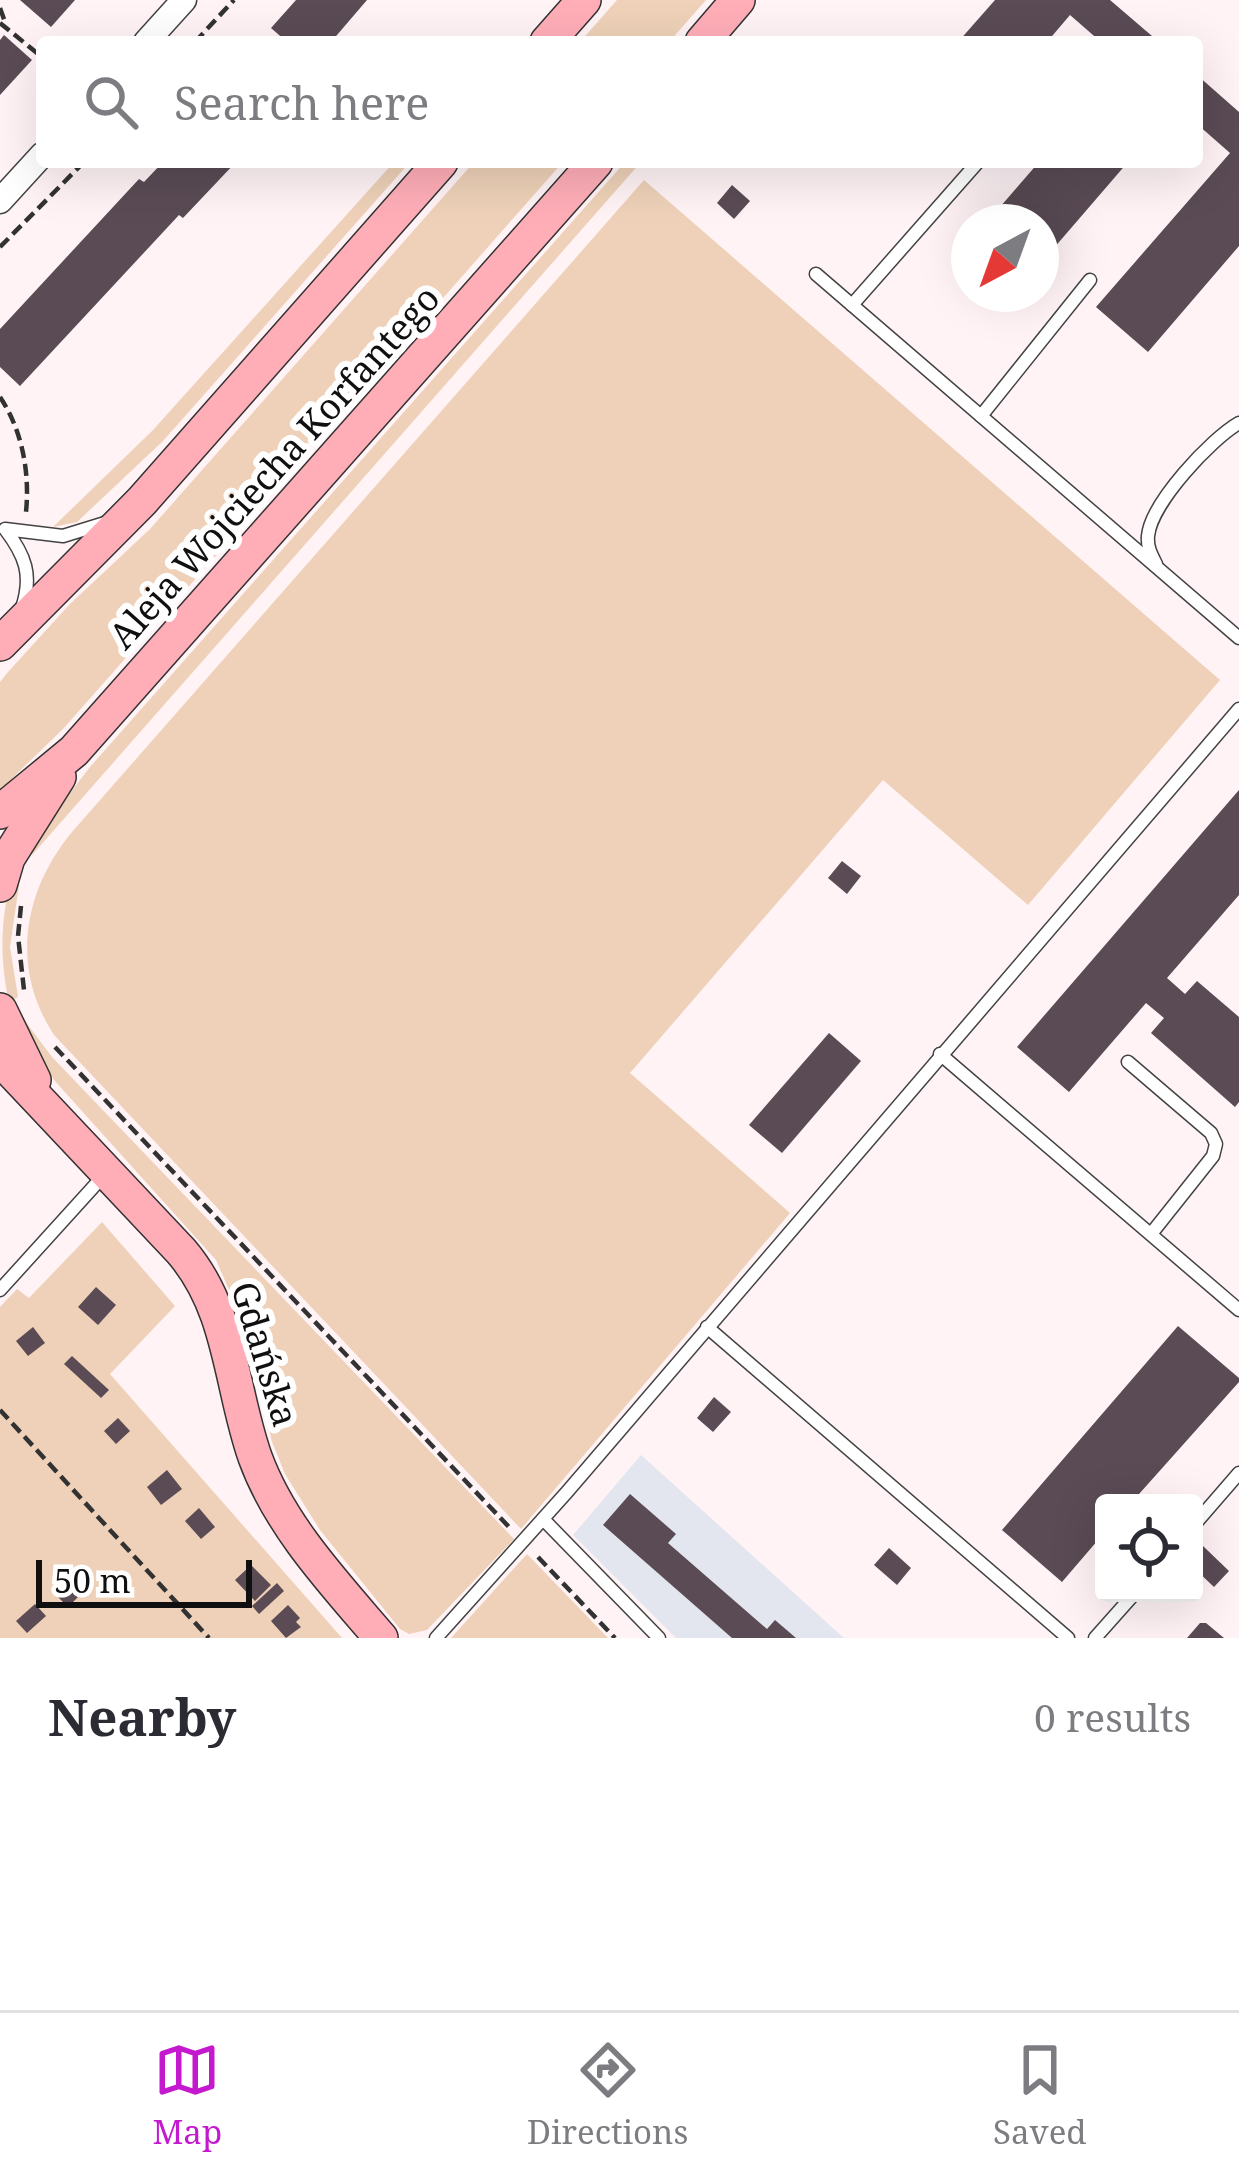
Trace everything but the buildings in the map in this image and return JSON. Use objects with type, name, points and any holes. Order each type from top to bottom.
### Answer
[{"type":"main road","points":[[552,36],[584,0]]},
{"type":"main road","points":[[8,635],[142,501],[436,168]]},
{"type":"main road","name":"Aleja Wojciecha Korfantego","points":[[0,812],[74,751],[591,168]]},
{"type":"main road","points":[[11,896],[8,858],[74,751]]},
{"type":"main road","points":[[14,1005],[52,1113]]},
{"type":"main road","name":"Gdańska","points":[[0,1059],[205,1282],[224,1330],[248,1432],[269,1488],[308,1550],[381,1638]]},
{"type":"main road","points":[[0,1081],[52,1113]]},
{"type":"street","points":[[151,36],[184,0]]},
{"type":"street","points":[[0,201],[36,162]]},
{"type":"lane","points":[[852,305],[973,168]]},
{"type":"lane","points":[[816,274],[1239,638]]},
{"type":"lane","points":[[981,416],[1090,280]]},
{"type":"lane","points":[[1160,570],[1148,549],[1148,531],[1157,509],[1222,433],[1239,423]]},
{"type":"lane","points":[[2,526],[63,536],[106,523],[142,501]]},
{"type":"lane","points":[[2,526],[24,556],[28,573],[27,594],[8,635]]},
{"type":"lane","points":[[436,1638],[1239,709]]},
{"type":"lane","points":[[940,1054],[1239,1310]]},
{"type":"lane","points":[[1128,1062],[1211,1133],[1216,1144],[1213,1156],[1150,1234]]},
{"type":"lane","points":[[0,1290],[106,1172]]},
{"type":"lane","points":[[707,1327],[1068,1638]]},
{"type":"lane","points":[[1203,1516],[1239,1474]]},
{"type":"lane","points":[[543,1519],[659,1638]]},
{"type":"lane","points":[[1095,1638],[1127,1602]]},
{"type":"path","points":[[201,36],[234,0]]},
{"type":"path","points":[[0,8],[3,24],[36,52]]},
{"type":"path","points":[[0,248],[78,168]]},
{"type":"path","points":[[0,397],[14,418],[21,446],[28,491],[25,533]]},
{"type":"path","points":[[11,896],[19,964],[14,1005]]},
{"type":"path","points":[[51,1041],[615,1638]]},
{"type":"path","points":[[0,1409],[209,1638]]},
{"type":"shaded area","points":[[617,0],[706,0],[674,36],[585,36]]},
{"type":"shaded area","points":[[389,168],[405,168],[163,441],[77,522],[53,527],[153,430]]},
{"type":"shaded area","points":[[469,168],[558,168],[63,729],[0,790],[0,682],[70,604],[150,529]]},
{"type":"shaded area","points":[[620,168],[636,168],[33,854],[24,853],[90,767]]},
{"type":"shaded area","points":[[644,180],[1220,680],[1028,905],[883,780],[630,1073],[790,1213],[521,1529],[54,1035],[31,983],[28,930],[42,879],[72,832]]},
{"type":"shaded area","points":[[11,880],[19,885],[10,947],[18,997],[9,1002],[2,941]]},
{"type":"shaded area","points":[[22,1017],[52,1057],[514,1539],[427,1630],[409,1634],[400,1629],[320,1530],[285,1474],[272,1442],[246,1329],[216,1260],[54,1080],[36,1053]]},
{"type":"shaded area","points":[[102,1222],[175,1306],[110,1374],[342,1638],[0,1638],[0,1307],[17,1289],[29,1298]]},
{"type":"shaded area","points":[[641,1455],[844,1638],[676,1638],[573,1535]]},
{"type":"shaded area","points":[[527,1554],[608,1638],[451,1638]]}]
